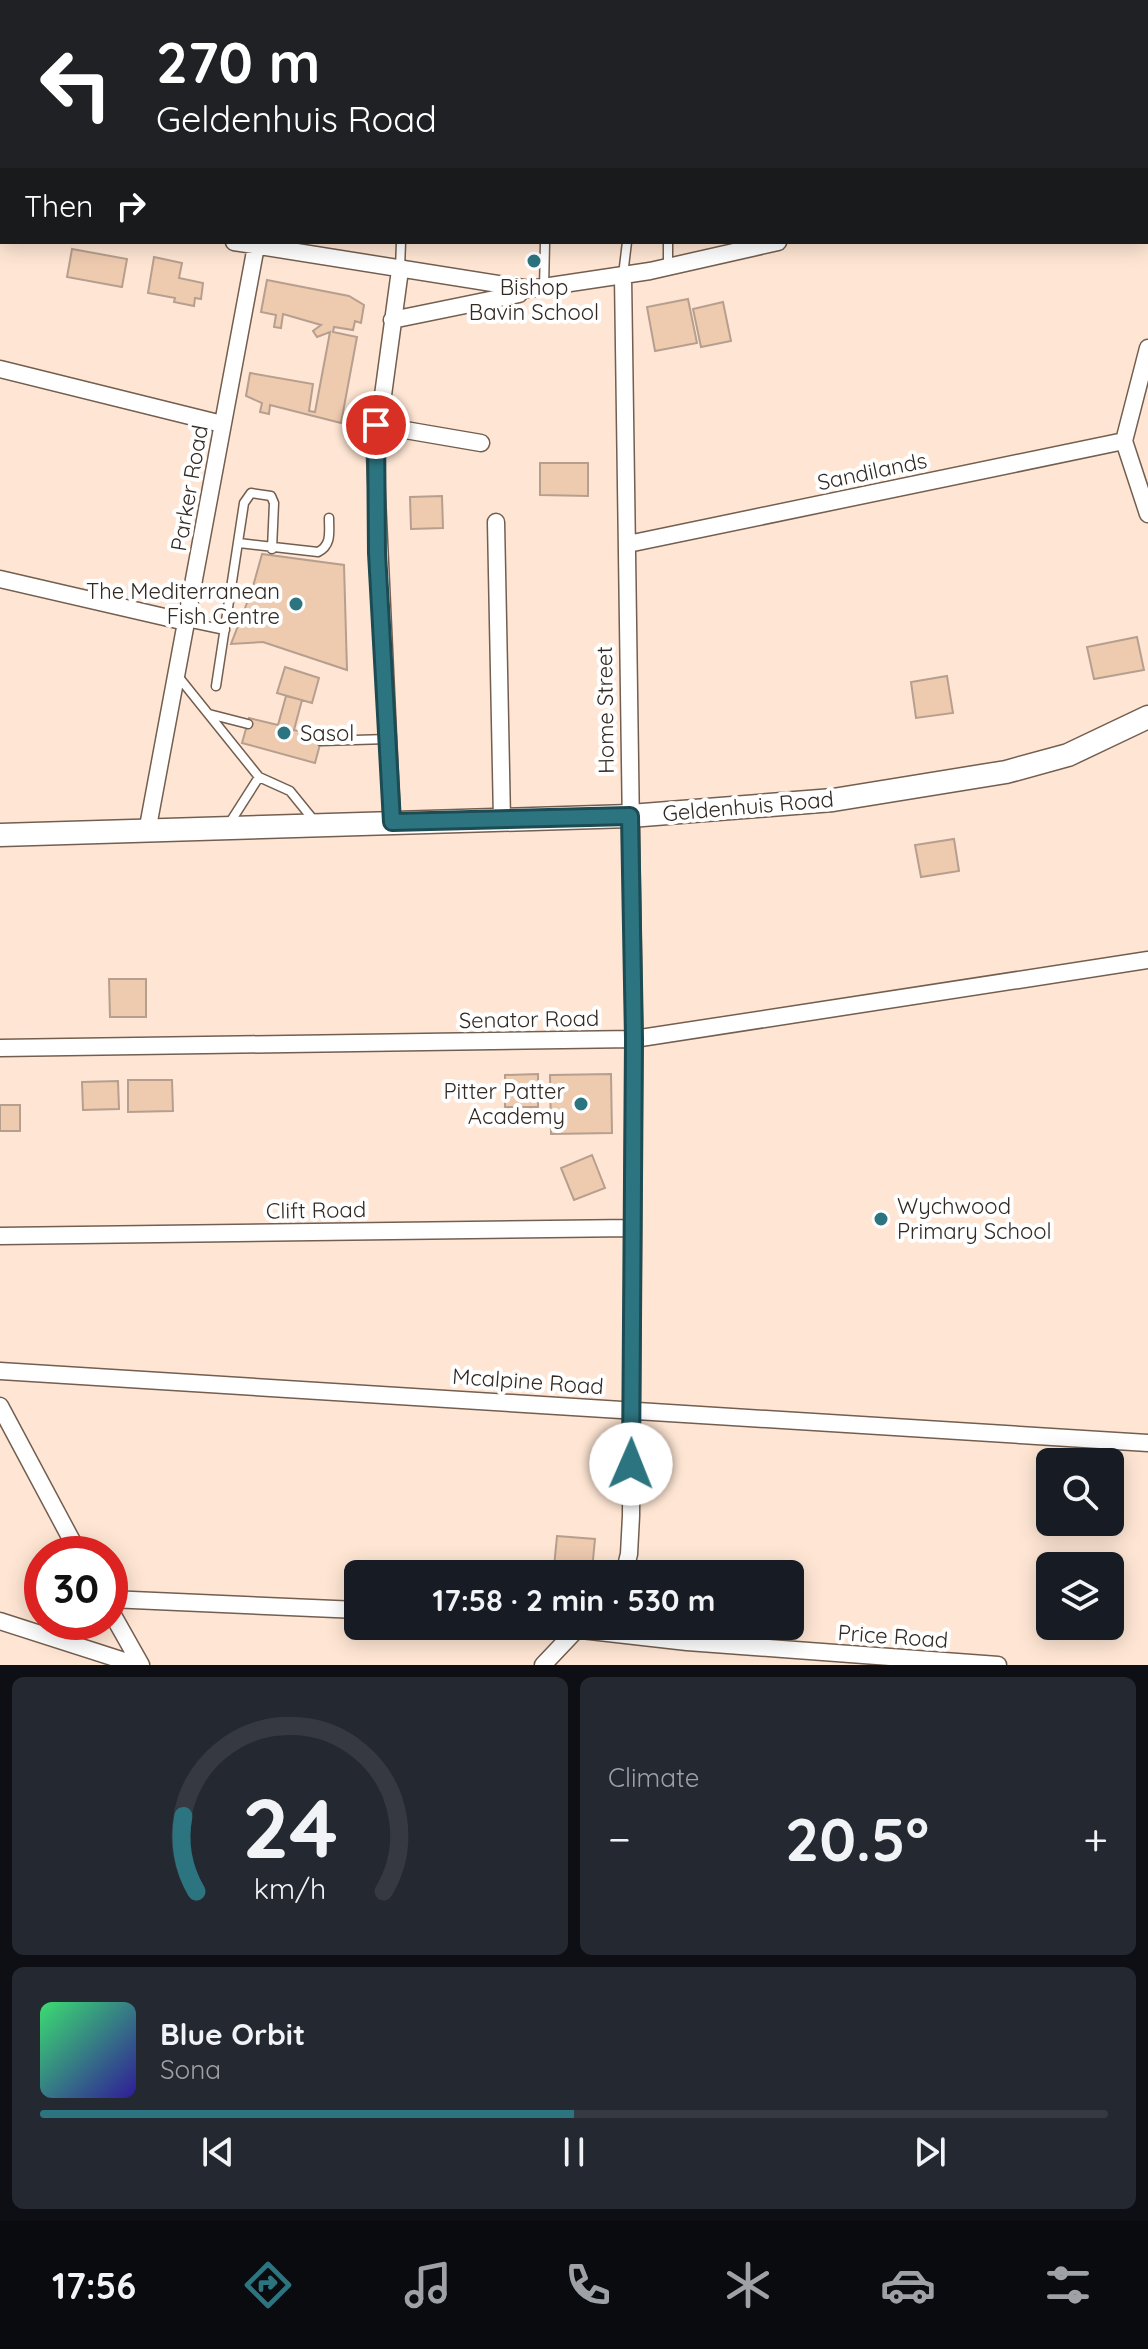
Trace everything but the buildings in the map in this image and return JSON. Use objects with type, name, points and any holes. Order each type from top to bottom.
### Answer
[{"type":"main road","name":"Geldenhuis Road","points":[[0,835],[630,816],[833,800],[945,784],[1068,755],[1148,717]]},
{"type":"street","points":[[256,244],[509,288],[544,289]]},
{"type":"street","name":"Parker Road","points":[[147,832],[256,244]]},
{"type":"street","points":[[392,320],[668,267],[769,244]]},
{"type":"street","points":[[392,822],[377,553],[376,425],[400,270]]},
{"type":"street","name":"Home Street","points":[[623,276],[634,1039],[632,1411],[628,1560]]},
{"type":"street","points":[[1148,348],[1124,441],[1148,514]]},
{"type":"street","points":[[0,369],[222,424]]},
{"type":"street","points":[[376,425],[481,443]]},
{"type":"street","name":"Sandilands","points":[[628,544],[1124,441]]},
{"type":"street","points":[[496,522],[502,820]]},
{"type":"street","points":[[0,579],[186,622]]},
{"type":"street","name":"Senator Road","points":[[0,1048],[634,1039],[1148,960]]},
{"type":"street","name":"Clift Road","points":[[0,1236],[632,1228]]},
{"type":"street","name":"Mcalpine Road","points":[[0,1371],[1148,1443]]},
{"type":"street","points":[[0,1406],[69,1536]]},
{"type":"street","points":[[128,1600],[344,1609]]},
{"type":"street","points":[[0,1621],[139,1665]]},
{"type":"street","points":[[126,1640],[139,1665]]},
{"type":"street","points":[[543,1665],[566,1640]]},
{"type":"street","name":"Price Road","points":[[714,1640],[998,1665]]},
{"type":"lane","points":[[400,270],[401,244]]},
{"type":"lane","points":[[544,289],[545,244]]},
{"type":"lane","points":[[623,276],[627,244]]},
{"type":"lane","points":[[668,244],[668,267]]},
{"type":"lane","points":[[216,686],[246,497],[251,493],[271,496],[275,511],[272,549]]},
{"type":"lane","points":[[239,543],[318,552],[326,548],[329,539],[329,518]]},
{"type":"lane","points":[[186,622],[225,630]]},
{"type":"lane","points":[[176,674],[259,777],[290,791],[318,826]]},
{"type":"lane","points":[[208,714],[248,724]]},
{"type":"lane","points":[[321,741],[388,739]]},
{"type":"lane","points":[[226,829],[259,777]]},
{"type":"place","name":"Bishop Bavin School","points":[[534,261]]},
{"type":"place","name":"The Mediterranean Fish Centre","points":[[296,604]]},
{"type":"place","name":"Sasol","points":[[284,733]]},
{"type":"place","name":"Pitter Patter Academy","points":[[581,1104]]},
{"type":"place","name":"Wychwood Primary School","points":[[881,1219]]},
{"type":"route","points":[[376,425],[377,553],[392,822],[630,816],[634,1039],[631,1464]]}]
